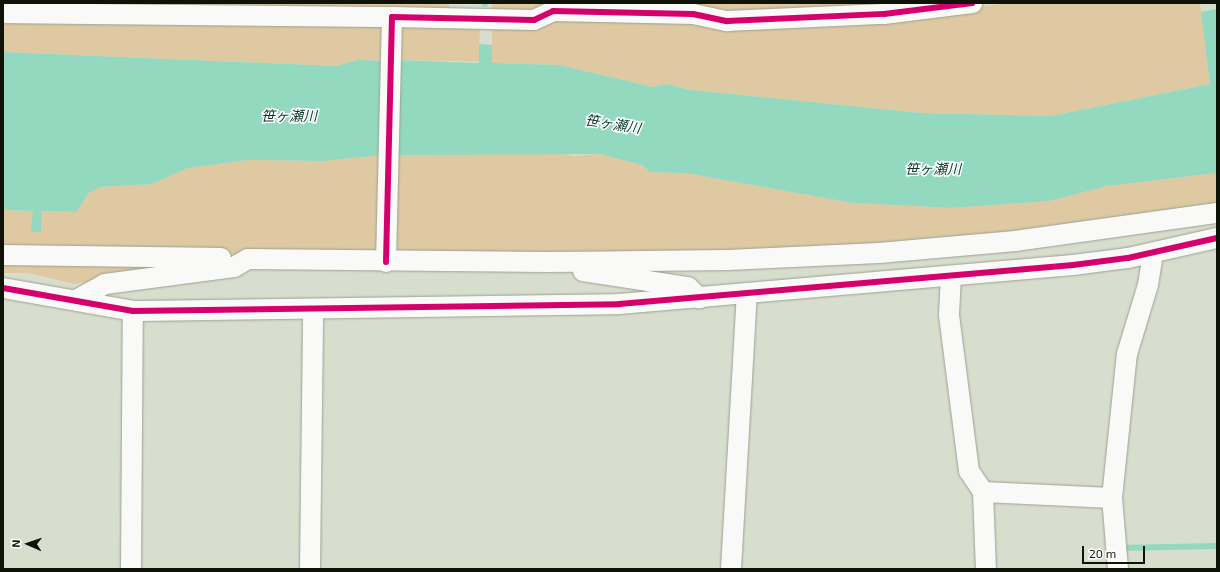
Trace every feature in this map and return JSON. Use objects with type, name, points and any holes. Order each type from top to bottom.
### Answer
[{"type":"street","points":[[88,3],[105,6],[112,15]]},
{"type":"street","points":[[3,13],[392,20],[457,11],[534,20],[554,12],[693,14],[728,21],[884,14],[972,3]]},
{"type":"street","points":[[386,259],[392,20]]},
{"type":"street","points":[[3,255],[561,262],[728,260],[879,253],[1015,241],[1217,212]]},
{"type":"street","points":[[3,288],[78,299],[133,311],[313,311],[619,304],[1073,265],[1153,253],[1217,238]]},
{"type":"street","points":[[1118,569],[1112,498],[1127,354],[1148,285],[1153,253]]},
{"type":"street","points":[[78,299],[105,284],[234,267],[248,259]]},
{"type":"street","points":[[561,262],[573,270],[688,287],[699,298]]},
{"type":"street","points":[[951,276],[949,315],[969,471],[983,492],[986,569]]},
{"type":"street","points":[[731,569],[747,293]]},
{"type":"street","points":[[131,569],[133,311]]},
{"type":"street","points":[[310,569],[313,311]]},
{"type":"street","points":[[983,492],[1112,498]]},
{"type":"shaded area","points":[[107,3],[449,3],[450,13],[120,9]]},
{"type":"shaded area","points":[[492,3],[935,3],[884,9],[491,15]]},
{"type":"shaded area","points":[[1009,3],[1200,3],[1210,84],[1051,116],[921,113],[691,90],[667,84],[653,87],[559,65],[492,63],[492,25],[556,16],[885,18]]},
{"type":"shaded area","points":[[3,17],[388,23],[387,61],[358,60],[336,66],[3,52]]},
{"type":"shaded area","points":[[397,23],[480,24],[479,61],[396,60]]},
{"type":"shaded area","points":[[560,153],[575,156],[600,154],[642,165],[650,172],[685,173],[853,203],[952,208],[1049,201],[1107,186],[1217,173],[1217,206],[878,248],[392,257],[395,155]]},
{"type":"shaded area","points":[[383,155],[381,257],[3,250],[3,210],[33,211],[41,232],[42,211],[76,212],[89,193],[100,187],[152,184],[188,168],[248,160],[323,161]]},
{"type":"shaded area","points":[[3,259],[203,262],[74,284],[28,273],[3,273]]},
{"type":"water","name":"笹ヶ瀬川","points":[[1216,9],[1217,173],[1107,186],[1049,201],[952,208],[853,203],[685,173],[650,172],[642,165],[600,154],[395,155],[396,60],[479,63],[479,44],[492,45],[492,63],[559,65],[653,87],[667,84],[691,90],[921,113],[1051,116],[1210,84],[1201,12]]},
{"type":"water","name":"笹ヶ瀬川","points":[[3,52],[336,66],[358,60],[387,61],[383,155],[323,161],[248,160],[188,168],[152,184],[100,187],[89,193],[76,212],[42,211],[41,232],[31,232],[33,211],[3,210]]},
{"type":"waterway","points":[[1118,548],[1217,546]]},
{"type":"cycle path","points":[[386,262],[392,17],[534,20],[553,11],[693,14],[727,21],[884,14],[972,3]]},
{"type":"cycle path","points":[[3,288],[133,311],[619,304],[1073,265],[1128,258],[1217,238]]}]
